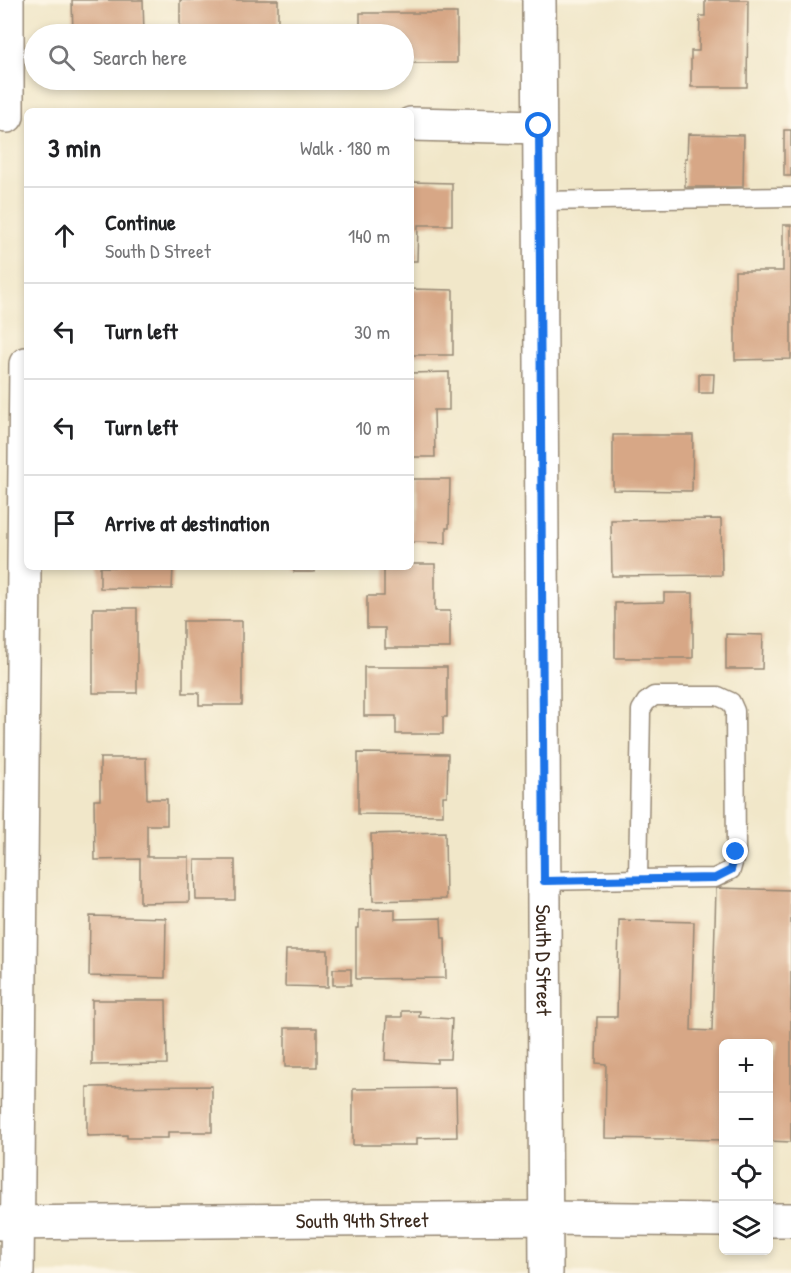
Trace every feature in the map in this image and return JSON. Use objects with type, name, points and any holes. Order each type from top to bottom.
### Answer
[{"type":"street","points":[[7,0],[11,116]]},
{"type":"street","name":"South D Street","points":[[539,0],[546,1273]]},
{"type":"street","points":[[414,124],[539,126]]},
{"type":"street","points":[[17,1273],[9,1223],[24,465]]},
{"type":"street","name":"South 94th Street","points":[[9,1223],[546,1218],[719,1220]]},
{"type":"street","points":[[773,1220],[791,1220]]},
{"type":"lane","points":[[539,201],[791,197]]},
{"type":"lane","points":[[544,881],[715,878],[731,870],[736,852],[735,711],[730,702],[718,696],[654,696],[641,710],[638,879]]},
{"type":"building","points":[[72,0],[143,0],[144,24],[73,24]]},
{"type":"building","points":[[180,0],[278,0],[278,24],[180,24]]},
{"type":"building","points":[[705,0],[748,0],[747,87],[691,87],[691,51],[699,51],[700,16],[705,16]]},
{"type":"building","points":[[360,13],[457,13],[457,63],[414,63],[414,24],[360,24]]},
{"type":"building","points":[[784,130],[791,130],[791,176],[784,176]]},
{"type":"building","points":[[688,134],[744,135],[743,187],[685,187]]},
{"type":"building","points":[[414,182],[452,183],[452,225],[418,225],[417,261],[414,261]]},
{"type":"building","points":[[783,225],[791,225],[791,359],[735,360],[735,271],[783,271]]},
{"type":"building","points":[[414,289],[453,290],[453,355],[414,355]]},
{"type":"building","points":[[449,372],[449,410],[434,410],[435,457],[414,457],[414,373]]},
{"type":"building","points":[[699,374],[714,374],[713,393],[699,393]]},
{"type":"building","points":[[613,435],[693,435],[692,491],[613,490]]},
{"type":"building","points":[[414,479],[450,479],[449,528],[446,528],[446,543],[414,542]]},
{"type":"building","points":[[721,519],[722,575],[612,576],[611,520]]},
{"type":"building","points":[[414,564],[435,564],[435,611],[450,611],[450,648],[385,648],[385,628],[367,628],[367,596],[384,596],[384,570],[414,570]]},
{"type":"building","points":[[100,570],[173,570],[172,589],[100,588]]},
{"type":"building","points":[[294,570],[314,570],[314,572],[294,572]]},
{"type":"building","points":[[664,593],[693,593],[693,658],[615,658],[615,603],[664,602]]},
{"type":"building","points":[[93,608],[137,608],[137,693],[93,693]]},
{"type":"building","points":[[183,621],[242,621],[242,705],[199,705],[199,693],[183,693]]},
{"type":"building","points":[[726,634],[763,635],[762,669],[726,669]]},
{"type":"building","points":[[364,667],[447,667],[447,717],[443,717],[443,734],[396,734],[396,716],[364,716]]},
{"type":"building","points":[[358,753],[448,754],[447,796],[443,796],[443,815],[358,814]]},
{"type":"building","points":[[100,758],[146,758],[147,799],[167,799],[167,825],[147,825],[147,857],[189,857],[189,902],[140,903],[140,859],[95,860],[94,800],[100,800]]},
{"type":"building","points":[[445,832],[446,899],[373,901],[371,834]]},
{"type":"building","points":[[195,860],[235,860],[235,900],[196,900]]},
{"type":"building","points":[[716,888],[791,890],[791,1142],[773,1141],[773,1039],[719,1039],[719,1140],[605,1138],[606,1064],[596,1063],[597,1017],[617,1017],[619,920],[694,922],[691,1030],[712,1031]]},
{"type":"building","points":[[395,909],[395,919],[441,918],[442,938],[445,938],[446,978],[356,979],[356,928],[359,928],[359,910]]},
{"type":"building","points":[[90,916],[166,918],[165,978],[89,976]]},
{"type":"building","points":[[286,950],[328,950],[328,987],[285,986]]},
{"type":"building","points":[[333,969],[351,969],[351,985],[333,985]]},
{"type":"building","points":[[92,1000],[166,1000],[167,1064],[92,1065]]},
{"type":"building","points":[[402,1011],[420,1011],[419,1017],[452,1019],[450,1059],[437,1059],[437,1063],[385,1060],[387,1017],[402,1017]]},
{"type":"building","points":[[285,1028],[317,1028],[317,1067],[285,1067]]},
{"type":"building","points":[[212,1086],[212,1132],[168,1132],[168,1138],[127,1138],[127,1135],[87,1136],[87,1087]]},
{"type":"building","points":[[456,1088],[457,1137],[417,1138],[417,1145],[353,1145],[353,1089]]},
{"type":"route","points":[[539,126],[544,881],[715,878],[731,870],[736,852]]}]
